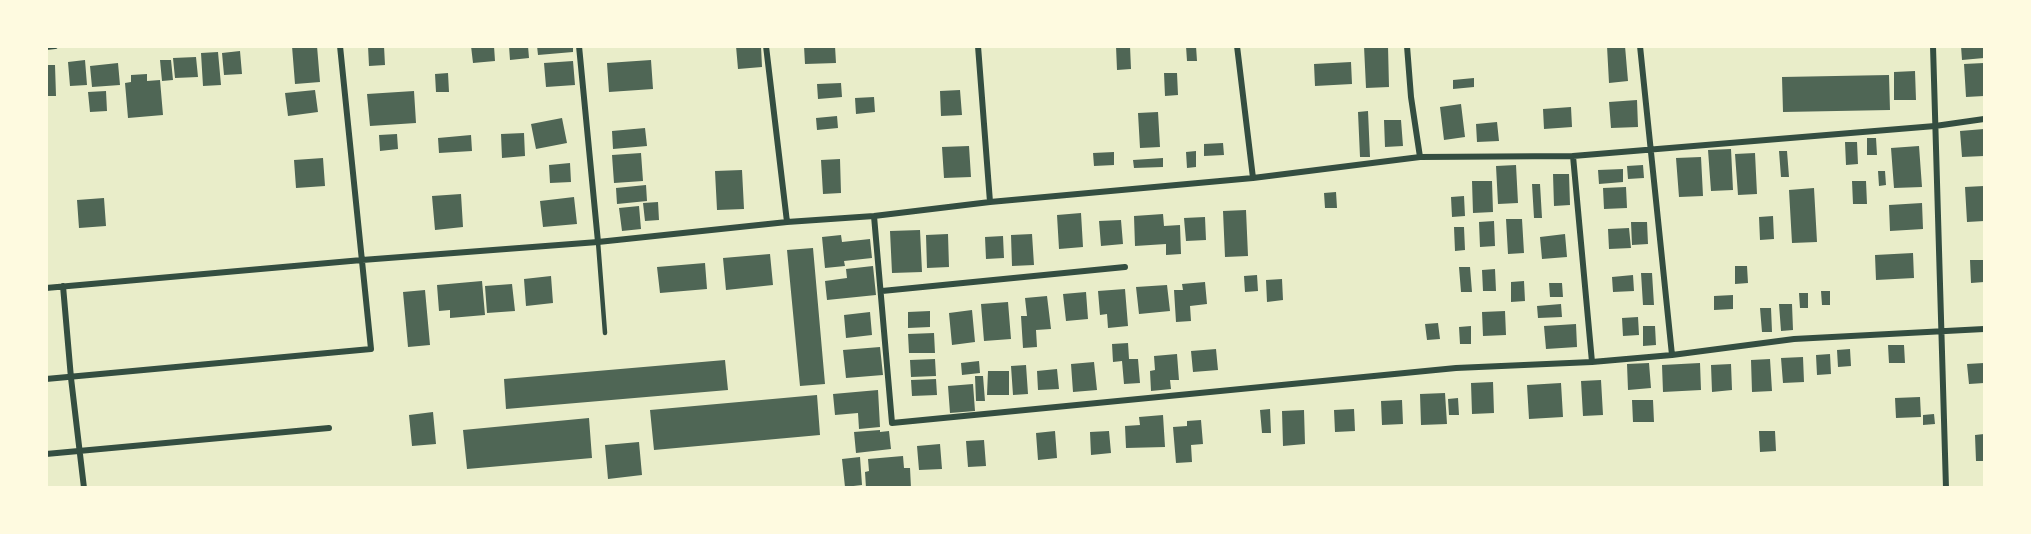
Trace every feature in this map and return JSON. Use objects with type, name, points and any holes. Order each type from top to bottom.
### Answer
[{"type":"street","points":[[46,48],[55,46]]},
{"type":"street","points":[[46,379],[371,350],[340,46]]},
{"type":"street","points":[[579,46],[598,242]]},
{"type":"street","points":[[766,46],[787,222]]},
{"type":"street","points":[[978,46],[990,202]]},
{"type":"street","points":[[1237,46],[1253,178]]},
{"type":"street","points":[[1407,46],[1411,97],[1420,157]]},
{"type":"street","points":[[1640,46],[1672,355]]},
{"type":"street","points":[[1933,46],[1946,488]]},
{"type":"street","points":[[46,288],[598,242],[787,222],[874,216],[990,202],[1253,178],[1420,157],[1573,156],[1935,126],[1984,119]]},
{"type":"street","points":[[1573,156],[1592,362]]},
{"type":"street","points":[[874,216],[892,423],[1456,368],[1592,362],[1672,355],[1794,339],[1984,329]]},
{"type":"street","points":[[882,291],[1125,267]]},
{"type":"street","points":[[63,286],[84,488]]},
{"type":"street","points":[[46,454],[80,449],[329,428]]},
{"type":"lane","points":[[598,242],[605,333]]},
{"type":"building","points":[[292,46],[317,46],[320,82],[295,84]]},
{"type":"building","points":[[368,46],[384,46],[385,65],[369,66]]},
{"type":"building","points":[[471,46],[494,46],[495,61],[473,63]]},
{"type":"building","points":[[509,46],[528,46],[529,58],[510,60]]},
{"type":"building","points":[[537,46],[573,46],[573,52],[538,55]]},
{"type":"building","points":[[736,46],[761,46],[762,67],[738,69]]},
{"type":"building","points":[[804,46],[835,46],[836,63],[805,64]]},
{"type":"building","points":[[1116,46],[1130,46],[1131,69],[1117,70]]},
{"type":"building","points":[[1186,46],[1196,46],[1197,61],[1187,61]]},
{"type":"building","points":[[1364,46],[1388,46],[1389,87],[1366,88]]},
{"type":"building","points":[[1607,46],[1625,46],[1628,81],[1609,83]]},
{"type":"building","points":[[1961,46],[1984,46],[1984,58],[1962,60]]},
{"type":"building","points":[[240,51],[242,74],[224,75],[222,53]]},
{"type":"building","points":[[218,52],[221,85],[203,86],[201,53]]},
{"type":"building","points":[[196,57],[198,77],[175,78],[173,58]]},
{"type":"building","points":[[85,60],[87,85],[70,86],[68,62]]},
{"type":"building","points":[[160,60],[171,60],[173,80],[162,81]]},
{"type":"building","points":[[651,60],[653,89],[609,92],[607,63]]},
{"type":"building","points":[[573,61],[575,85],[546,87],[544,63]]},
{"type":"building","points":[[1351,62],[1352,84],[1315,86],[1314,64]]},
{"type":"building","points":[[118,63],[120,85],[92,87],[90,66]]},
{"type":"building","points":[[1984,63],[1984,96],[1966,97],[1964,64]]},
{"type":"building","points":[[46,65],[55,65],[56,96],[46,96]]},
{"type":"building","points":[[1915,71],[1916,100],[1894,100],[1894,72]]},
{"type":"building","points":[[448,73],[449,92],[436,92],[435,74]]},
{"type":"building","points":[[1164,73],[1177,73],[1178,95],[1165,96]]},
{"type":"building","points":[[147,74],[147,81],[160,80],[163,115],[128,118],[125,83],[131,82],[131,75]]},
{"type":"building","points":[[1889,75],[1890,110],[1783,112],[1782,77]]},
{"type":"building","points":[[1474,78],[1474,87],[1453,89],[1453,80]]},
{"type":"building","points":[[841,83],[842,97],[818,99],[817,84]]},
{"type":"building","points":[[315,90],[318,112],[288,116],[285,93]]},
{"type":"building","points":[[960,90],[962,115],[941,116],[940,91]]},
{"type":"building","points":[[106,91],[107,111],[90,112],[88,92]]},
{"type":"building","points":[[414,91],[416,123],[370,126],[367,94]]},
{"type":"building","points":[[874,97],[875,112],[856,114],[855,98]]},
{"type":"building","points":[[1637,100],[1638,127],[1611,128],[1609,102]]},
{"type":"building","points":[[1461,104],[1465,137],[1444,140],[1440,107]]},
{"type":"building","points":[[1571,107],[1572,127],[1544,129],[1543,109]]},
{"type":"building","points":[[1368,111],[1370,157],[1360,157],[1358,112]]},
{"type":"building","points":[[1158,112],[1160,147],[1140,148],[1138,113]]},
{"type":"building","points":[[837,116],[838,128],[817,130],[816,118]]},
{"type":"building","points":[[562,118],[567,143],[536,149],[531,124]]},
{"type":"building","points":[[1384,120],[1401,120],[1403,146],[1385,147]]},
{"type":"building","points":[[1497,122],[1499,141],[1477,142],[1476,124]]},
{"type":"building","points":[[645,128],[647,146],[613,149],[612,131]]},
{"type":"building","points":[[1984,129],[1984,156],[1962,157],[1960,131]]},
{"type":"building","points":[[524,133],[525,156],[502,158],[501,134]]},
{"type":"building","points":[[397,134],[398,149],[380,151],[379,135]]},
{"type":"building","points":[[471,135],[472,151],[439,153],[438,138]]},
{"type":"building","points":[[1867,138],[1876,138],[1877,155],[1867,155]]},
{"type":"building","points":[[1845,142],[1857,142],[1858,164],[1846,165]]},
{"type":"building","points":[[1223,143],[1224,155],[1204,156],[1204,144]]},
{"type":"building","points":[[969,146],[971,177],[944,178],[942,147]]},
{"type":"building","points":[[1919,146],[1922,187],[1894,188],[1891,148]]},
{"type":"building","points":[[1731,149],[1733,190],[1711,191],[1708,150]]},
{"type":"building","points":[[1196,151],[1196,167],[1187,168],[1186,152]]},
{"type":"building","points":[[1779,151],[1787,151],[1789,177],[1781,177]]},
{"type":"building","points":[[1114,152],[1114,165],[1094,166],[1093,153]]},
{"type":"building","points":[[641,153],[643,181],[614,183],[612,155]]},
{"type":"building","points":[[1755,153],[1757,194],[1738,195],[1735,154]]},
{"type":"building","points":[[1701,157],[1703,196],[1679,197],[1676,158]]},
{"type":"building","points":[[323,158],[325,186],[296,188],[294,160]]},
{"type":"building","points":[[1163,158],[1163,167],[1134,168],[1133,160]]},
{"type":"building","points":[[840,159],[841,193],[823,194],[821,160]]},
{"type":"building","points":[[570,163],[571,182],[550,183],[549,165]]},
{"type":"building","points":[[1516,165],[1518,203],[1498,204],[1496,166]]},
{"type":"building","points":[[1643,165],[1644,178],[1628,179],[1627,166]]},
{"type":"building","points":[[1623,169],[1623,182],[1599,184],[1598,170]]},
{"type":"building","points":[[742,170],[744,209],[717,210],[715,171]]},
{"type":"building","points":[[1878,171],[1885,171],[1886,185],[1879,186]]},
{"type":"building","points":[[1553,174],[1569,174],[1570,205],[1554,206]]},
{"type":"building","points":[[1472,181],[1492,181],[1493,212],[1473,213]]},
{"type":"building","points":[[1852,181],[1866,181],[1867,204],[1853,204]]},
{"type":"building","points":[[1532,184],[1540,184],[1542,218],[1534,218]]},
{"type":"building","points":[[646,185],[647,201],[617,204],[616,188]]},
{"type":"building","points":[[1984,186],[1984,221],[1967,222],[1965,187]]},
{"type":"building","points":[[1626,187],[1627,208],[1604,209],[1603,188]]},
{"type":"building","points":[[1814,188],[1817,242],[1792,243],[1789,190]]},
{"type":"building","points":[[1336,192],[1337,208],[1325,208],[1324,193]]},
{"type":"building","points":[[461,194],[463,227],[435,230],[432,196]]},
{"type":"building","points":[[1464,196],[1465,216],[1452,217],[1451,197]]},
{"type":"building","points":[[574,197],[577,224],[543,227],[540,201]]},
{"type":"building","points":[[104,198],[106,226],[79,228],[77,200]]},
{"type":"building","points":[[658,202],[659,220],[645,221],[643,203]]},
{"type":"building","points":[[1922,203],[1923,229],[1890,231],[1889,205]]},
{"type":"building","points":[[639,206],[641,229],[622,231],[619,208]]},
{"type":"building","points":[[1246,210],[1248,256],[1225,257],[1223,211]]},
{"type":"building","points":[[1081,213],[1083,247],[1059,249],[1057,215]]},
{"type":"building","points":[[1163,214],[1164,226],[1180,225],[1181,254],[1166,255],[1166,244],[1135,246],[1134,216]]},
{"type":"building","points":[[1773,216],[1774,239],[1760,240],[1759,217]]},
{"type":"building","points":[[1205,217],[1206,240],[1186,241],[1184,218]]},
{"type":"building","points":[[1506,219],[1522,219],[1524,253],[1508,254]]},
{"type":"building","points":[[1121,220],[1123,244],[1101,246],[1099,221]]},
{"type":"building","points":[[1494,221],[1495,246],[1480,247],[1479,222]]},
{"type":"building","points":[[1631,222],[1647,222],[1648,244],[1632,245]]},
{"type":"building","points":[[1454,227],[1464,227],[1465,250],[1455,251]]},
{"type":"building","points":[[1629,228],[1631,248],[1609,249],[1608,229]]},
{"type":"building","points":[[920,230],[922,272],[892,273],[890,231]]},
{"type":"building","points":[[948,234],[949,267],[927,268],[926,235]]},
{"type":"building","points":[[1032,234],[1034,265],[1012,266],[1011,235]]},
{"type":"building","points":[[1565,234],[1567,257],[1542,259],[1540,237]]},
{"type":"building","points":[[841,235],[842,242],[870,239],[872,258],[844,261],[845,266],[825,268],[822,237]]},
{"type":"building","points":[[1003,236],[1004,258],[986,259],[985,237]]},
{"type":"building","points":[[813,248],[825,384],[800,386],[787,250]]},
{"type":"building","points":[[1913,253],[1914,278],[1876,280],[1875,255]]},
{"type":"building","points":[[770,254],[773,285],[726,290],[723,258]]},
{"type":"building","points":[[1970,260],[1984,260],[1984,282],[1971,283]]},
{"type":"building","points":[[705,263],[707,289],[660,293],[657,267]]},
{"type":"building","points":[[873,266],[876,295],[827,300],[825,281],[847,278],[846,269]]},
{"type":"building","points":[[1735,266],[1747,266],[1748,283],[1735,284]]},
{"type":"building","points":[[1459,267],[1470,267],[1472,292],[1461,292]]},
{"type":"building","points":[[1495,269],[1496,291],[1483,291],[1482,270]]},
{"type":"building","points":[[1641,273],[1652,273],[1654,305],[1643,305]]},
{"type":"building","points":[[1257,275],[1258,291],[1245,292],[1244,276]]},
{"type":"building","points":[[1633,275],[1634,291],[1613,292],[1612,277]]},
{"type":"building","points":[[551,276],[553,303],[526,306],[524,279]]},
{"type":"building","points":[[1282,279],[1283,300],[1267,302],[1266,280]]},
{"type":"building","points":[[482,281],[485,315],[450,318],[450,310],[439,311],[437,285]]},
{"type":"building","points":[[1524,281],[1525,301],[1511,302],[1511,282]]},
{"type":"building","points":[[1205,282],[1207,304],[1190,306],[1191,321],[1176,322],[1174,290],[1183,290],[1182,284]]},
{"type":"building","points":[[1549,283],[1562,283],[1563,297],[1550,297]]},
{"type":"building","points":[[512,284],[515,311],[487,313],[485,286]]},
{"type":"building","points":[[1167,285],[1170,311],[1139,314],[1136,287]]},
{"type":"building","points":[[1125,289],[1128,326],[1108,328],[1107,314],[1100,315],[1098,291]]},
{"type":"building","points":[[425,290],[430,345],[408,347],[403,292]]},
{"type":"building","points":[[1821,291],[1830,291],[1830,305],[1822,305]]},
{"type":"building","points":[[1086,292],[1088,319],[1066,321],[1063,294]]},
{"type":"building","points":[[1799,293],[1808,293],[1808,308],[1800,308]]},
{"type":"building","points":[[1733,295],[1733,309],[1714,310],[1714,296]]},
{"type":"building","points":[[1047,296],[1051,329],[1036,330],[1037,347],[1023,348],[1021,316],[1027,316],[1025,298]]},
{"type":"building","points":[[1008,302],[1011,339],[984,341],[981,304]]},
{"type":"building","points":[[1561,304],[1562,317],[1538,318],[1537,306]]},
{"type":"building","points":[[1779,304],[1792,304],[1793,330],[1781,331]]},
{"type":"building","points":[[1760,308],[1771,308],[1772,332],[1762,332]]},
{"type":"building","points":[[972,310],[975,342],[952,345],[949,313]]},
{"type":"building","points":[[930,311],[930,327],[908,328],[908,312]]},
{"type":"building","points":[[1505,311],[1506,335],[1483,336],[1482,312]]},
{"type":"building","points":[[870,312],[872,335],[846,338],[844,315]]},
{"type":"building","points":[[1638,317],[1639,335],[1623,336],[1622,318]]},
{"type":"building","points":[[1438,323],[1440,339],[1427,340],[1425,324]]},
{"type":"building","points":[[1576,324],[1577,347],[1546,349],[1544,326]]},
{"type":"building","points":[[1471,326],[1471,344],[1460,344],[1459,327]]},
{"type":"building","points":[[1643,326],[1655,326],[1656,345],[1643,346]]},
{"type":"building","points":[[934,333],[935,353],[909,353],[908,334]]},
{"type":"building","points":[[1128,343],[1129,359],[1138,359],[1140,383],[1124,384],[1122,361],[1113,362],[1112,344]]},
{"type":"building","points":[[1888,345],[1904,345],[1905,363],[1889,363]]},
{"type":"building","points":[[880,347],[883,375],[846,378],[843,350]]},
{"type":"building","points":[[1216,349],[1218,370],[1193,372],[1191,351]]},
{"type":"building","points":[[1850,349],[1851,366],[1838,367],[1837,350]]},
{"type":"building","points":[[1177,354],[1179,380],[1170,380],[1171,389],[1151,391],[1150,371],[1155,370],[1154,356]]},
{"type":"building","points":[[1830,354],[1831,374],[1817,375],[1816,355]]},
{"type":"building","points":[[1803,357],[1804,382],[1783,383],[1781,358]]},
{"type":"building","points":[[935,359],[936,376],[911,377],[910,360]]},
{"type":"building","points":[[1770,359],[1772,391],[1752,392],[1751,360]]},
{"type":"building","points":[[725,360],[728,390],[506,409],[504,379]]},
{"type":"building","points":[[979,361],[980,373],[962,375],[961,363]]},
{"type":"building","points":[[1094,362],[1097,390],[1073,392],[1071,364]]},
{"type":"building","points":[[1649,363],[1651,388],[1628,390],[1627,364]]},
{"type":"building","points":[[1700,363],[1701,390],[1663,392],[1662,365]]},
{"type":"building","points":[[1984,363],[1984,383],[1969,384],[1967,364]]},
{"type":"building","points":[[1731,364],[1732,390],[1712,392],[1711,365]]},
{"type":"building","points":[[1026,365],[1028,394],[1013,395],[1011,366]]},
{"type":"building","points":[[1057,369],[1059,389],[1038,390],[1037,371]]},
{"type":"building","points":[[988,371],[1009,371],[1009,395],[987,395]]},
{"type":"building","points":[[975,376],[983,376],[985,401],[976,401]]},
{"type":"building","points":[[936,379],[937,395],[912,396],[911,380]]},
{"type":"building","points":[[1601,380],[1603,415],[1583,416],[1581,381]]},
{"type":"building","points":[[1493,382],[1494,413],[1472,414],[1471,383]]},
{"type":"building","points":[[1561,383],[1563,417],[1529,419],[1527,385]]},
{"type":"building","points":[[973,384],[975,411],[950,413],[948,386]]},
{"type":"building","points":[[878,390],[880,427],[859,429],[858,413],[835,415],[833,394]]},
{"type":"building","points":[[1445,393],[1447,424],[1421,425],[1420,394]]},
{"type":"building","points":[[817,395],[820,435],[654,450],[650,410]]},
{"type":"building","points":[[1920,397],[1921,417],[1896,418],[1895,398]]},
{"type":"building","points":[[1458,398],[1459,415],[1449,415],[1448,399]]},
{"type":"building","points":[[1402,400],[1403,424],[1382,425],[1381,401]]},
{"type":"building","points":[[1632,400],[1653,400],[1654,422],[1633,422]]},
{"type":"building","points":[[1270,409],[1271,433],[1262,433],[1260,410]]},
{"type":"building","points":[[1354,409],[1355,431],[1335,432],[1334,410]]},
{"type":"building","points":[[1304,410],[1305,444],[1283,446],[1282,411]]},
{"type":"building","points":[[433,412],[436,444],[412,446],[409,415]]},
{"type":"building","points":[[1934,414],[1935,424],[1923,425],[1923,415]]},
{"type":"building","points":[[1163,415],[1165,447],[1126,448],[1125,426],[1140,425],[1139,417]]},
{"type":"building","points":[[589,418],[592,458],[467,469],[463,430]]},
{"type":"building","points":[[1201,420],[1203,444],[1191,445],[1192,462],[1176,463],[1173,427],[1187,426],[1187,421]]},
{"type":"building","points":[[880,430],[880,432],[889,431],[891,449],[856,453],[854,432]]},
{"type":"building","points":[[1055,431],[1057,458],[1038,460],[1036,433]]},
{"type":"building","points":[[1109,431],[1111,453],[1091,455],[1090,432]]},
{"type":"building","points":[[1759,431],[1775,431],[1776,451],[1760,452]]},
{"type":"building","points":[[1984,434],[1984,461],[1976,461],[1975,435]]},
{"type":"building","points":[[984,440],[986,466],[968,467],[966,441]]},
{"type":"building","points":[[639,442],[642,475],[608,479],[605,445]]},
{"type":"building","points":[[940,444],[942,469],[919,470],[917,446]]},
{"type":"building","points":[[903,456],[904,468],[910,468],[911,488],[866,488],[865,472],[869,471],[868,459]]},
{"type":"building","points":[[860,457],[862,485],[845,487],[842,459]]}]
